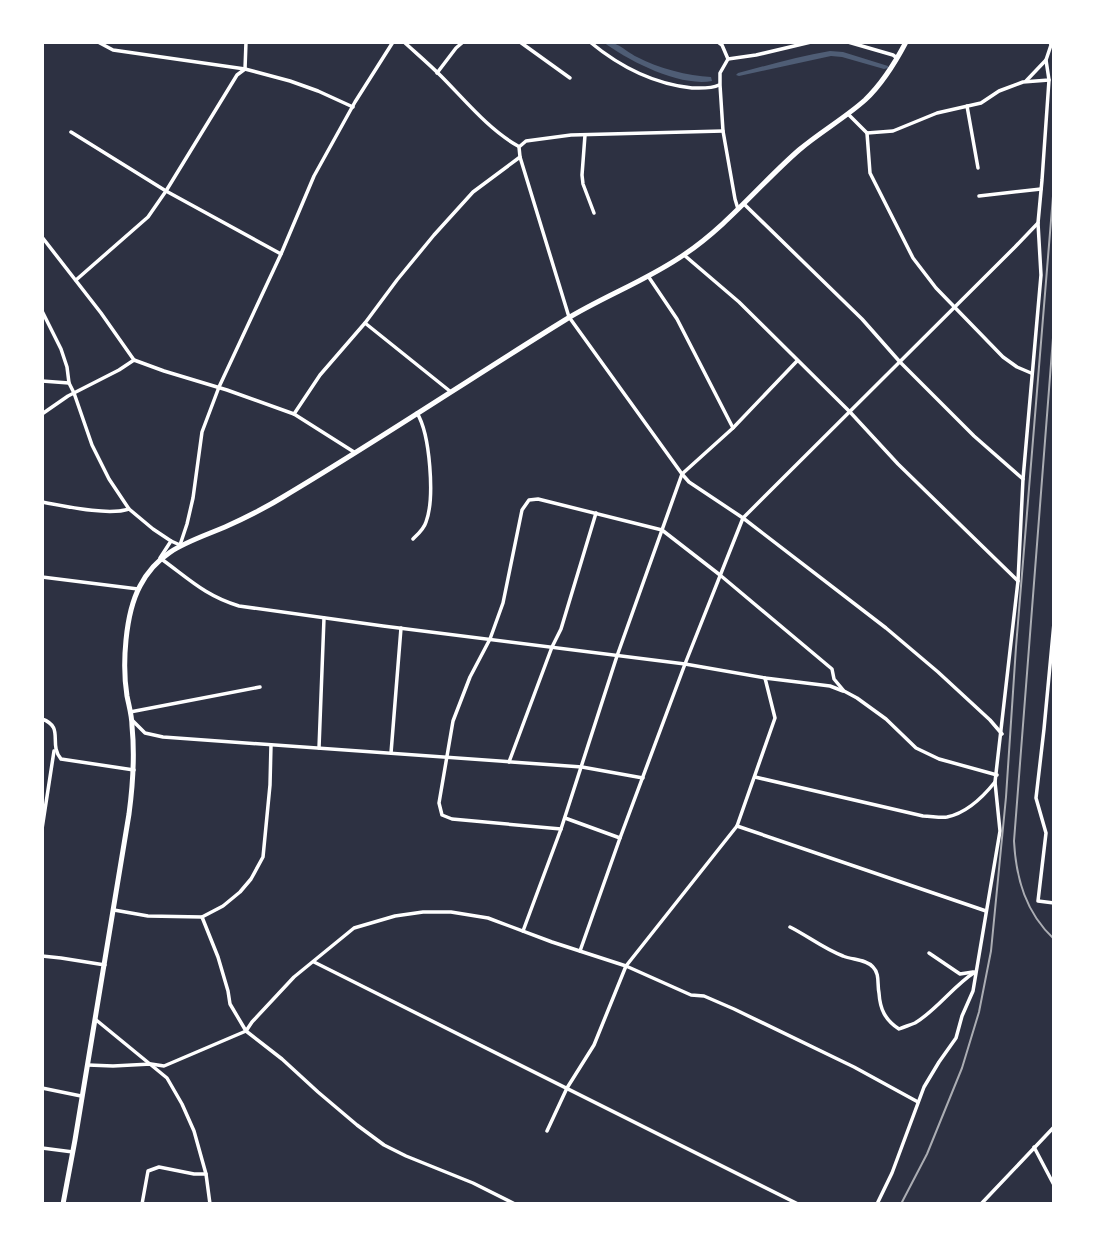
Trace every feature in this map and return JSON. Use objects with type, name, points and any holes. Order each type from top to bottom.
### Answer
[{"type":"main road","points":[[63,1204],[130,814],[134,770],[132,720],[124,658],[130,614],[138,589],[150,570],[160,558],[180,545],[256,512],[569,317],[684,255],[744,204],[816,135],[866,99],[880,85],[906,42]]},
{"type":"street","points":[[98,42],[113,50],[245,69],[290,80],[352,107]]},
{"type":"street","points":[[245,69],[246,42]]},
{"type":"street","points":[[42,311],[61,349],[69,383],[92,446],[109,479],[129,509],[152,529],[180,545],[193,498],[202,432],[219,387],[314,176],[352,107],[393,42]]},
{"type":"street","points":[[404,42],[475,111],[519,147]]},
{"type":"street","points":[[438,73],[463,42]]},
{"type":"street","points":[[520,42],[570,78]]},
{"type":"street","points":[[590,42],[616,62],[650,78],[685,87],[714,88],[720,85]]},
{"type":"street","points":[[718,42],[728,59]]},
{"type":"street","points":[[728,59],[811,42]]},
{"type":"street","points":[[848,42],[897,58]]},
{"type":"street","points":[[1025,82],[1046,60],[1050,42]]},
{"type":"street","points":[[728,59],[720,73],[723,131],[738,209]]},
{"type":"street","points":[[877,1204],[924,1087],[956,1038],[973,991],[1000,831],[995,782],[1018,581],[1023,479],[1041,275],[1038,223],[1049,80],[1046,60]]},
{"type":"street","points":[[76,280],[148,217],[237,75],[245,69]]},
{"type":"street","points":[[867,133],[893,131],[937,113],[981,103],[999,91],[1025,82],[1049,80]]},
{"type":"street","points":[[967,106],[978,168]]},
{"type":"street","points":[[848,114],[867,133],[870,173],[913,258],[936,288],[1003,357],[1031,373]]},
{"type":"street","points":[[519,147],[526,141],[571,135],[723,131]]},
{"type":"street","points":[[71,132],[166,191],[281,254]]},
{"type":"street","points":[[585,135],[583,184],[594,213]]},
{"type":"street","points":[[519,147],[569,317],[682,474],[689,482],[743,518],[886,628],[928,663],[1002,734]]},
{"type":"street","points":[[294,414],[320,375],[365,323],[404,271],[473,192],[520,157]]},
{"type":"street","points":[[979,196],[1041,189]]},
{"type":"street","points":[[744,204],[862,318],[900,362],[974,436],[1023,479]]},
{"type":"street","points":[[580,951],[685,664],[743,518],[1038,223]]},
{"type":"street","points":[[42,237],[134,360],[294,414],[354,452]]},
{"type":"street","points":[[684,255],[739,302],[850,412],[898,464],[1018,581]]},
{"type":"street","points":[[648,276],[677,319],[733,428]]},
{"type":"street","points":[[365,323],[451,392]]},
{"type":"street","points":[[42,414],[134,360]]},
{"type":"street","points":[[523,931],[565,818],[617,656],[682,474],[733,428],[797,361]]},
{"type":"street","points":[[42,381],[69,383]]},
{"type":"street","points":[[413,540],[425,526],[429,514],[430,493],[430,463],[423,422],[417,413]]},
{"type":"street","points":[[561,829],[452,819],[442,815],[439,803],[453,721],[503,603],[522,510],[529,500],[538,499],[662,530],[832,669],[834,679],[844,691]]},
{"type":"street","points":[[42,502],[89,509],[129,509]]},
{"type":"street","points":[[509,762],[561,629],[596,513]]},
{"type":"street","points":[[171,541],[160,558],[196,586],[221,601],[324,618],[685,664],[830,686],[844,691],[871,708],[909,742],[928,754],[997,775]]},
{"type":"street","points":[[42,577],[138,589]]},
{"type":"street","points":[[319,748],[324,618]]},
{"type":"street","points":[[1054,623],[1052,671],[1036,797],[1046,833],[1038,901],[1054,903]]},
{"type":"street","points":[[391,753],[401,628]]},
{"type":"street","points":[[547,1131],[567,1088],[594,1045],[626,966],[737,827],[775,718],[765,678]]},
{"type":"street","points":[[130,712],[260,687]]},
{"type":"street","points":[[1047,704],[1054,701]]},
{"type":"street","points":[[42,719],[51,723],[56,733],[42,829]]},
{"type":"street","points":[[132,720],[145,733],[163,737],[582,767],[643,778]]},
{"type":"street","points":[[114,910],[148,916],[202,917],[223,906],[240,892],[263,857],[271,745]]},
{"type":"street","points":[[55,747],[58,756],[68,761],[134,770]]},
{"type":"street","points":[[755,777],[923,816],[947,817],[963,811],[986,793],[995,782]]},
{"type":"street","points":[[565,818],[620,838]]},
{"type":"street","points":[[737,827],[986,911]]},
{"type":"street","points":[[1046,833],[1054,831]]},
{"type":"street","points":[[88,1065],[103,1067],[151,1063],[164,1066],[246,1031],[294,977],[354,928],[404,915],[451,912],[488,918],[626,966],[691,995],[704,996],[854,1067],[918,1102]]},
{"type":"street","points":[[202,917],[218,957],[230,1004],[246,1031],[384,1145],[515,1204]]},
{"type":"street","points":[[790,927],[811,937],[825,948],[870,964],[876,970],[883,1011],[889,1022],[899,1029],[915,1023],[975,972]]},
{"type":"street","points":[[929,953],[960,974],[975,972]]},
{"type":"street","points":[[42,956],[105,965]]},
{"type":"street","points":[[314,962],[798,1204]]},
{"type":"street","points":[[95,1019],[167,1077],[194,1131],[206,1174],[210,1204]]},
{"type":"street","points":[[42,1088],[82,1096]]},
{"type":"street","points":[[981,1204],[1054,1127]]},
{"type":"street","points":[[1034,1147],[1054,1185]]},
{"type":"street","points":[[42,1148],[72,1152]]},
{"type":"street","points":[[142,1204],[148,1171],[159,1167],[206,1174]]},
{"type":"street","points":[[986,1199],[991,1204]]},
{"type":"water","points":[[603,42],[618,45],[654,65],[711,77],[712,81],[685,80],[655,71]]},
{"type":"water","points":[[830,51],[843,52],[888,68],[831,56],[736,75],[784,61]]},
{"type":"railway","points":[[901,1204],[927,1154],[962,1068],[979,1012],[991,951],[1006,797],[1054,184]]},
{"type":"railway","points":[[1054,325],[1014,841],[1017,869],[1024,894],[1036,918],[1054,939]]}]
